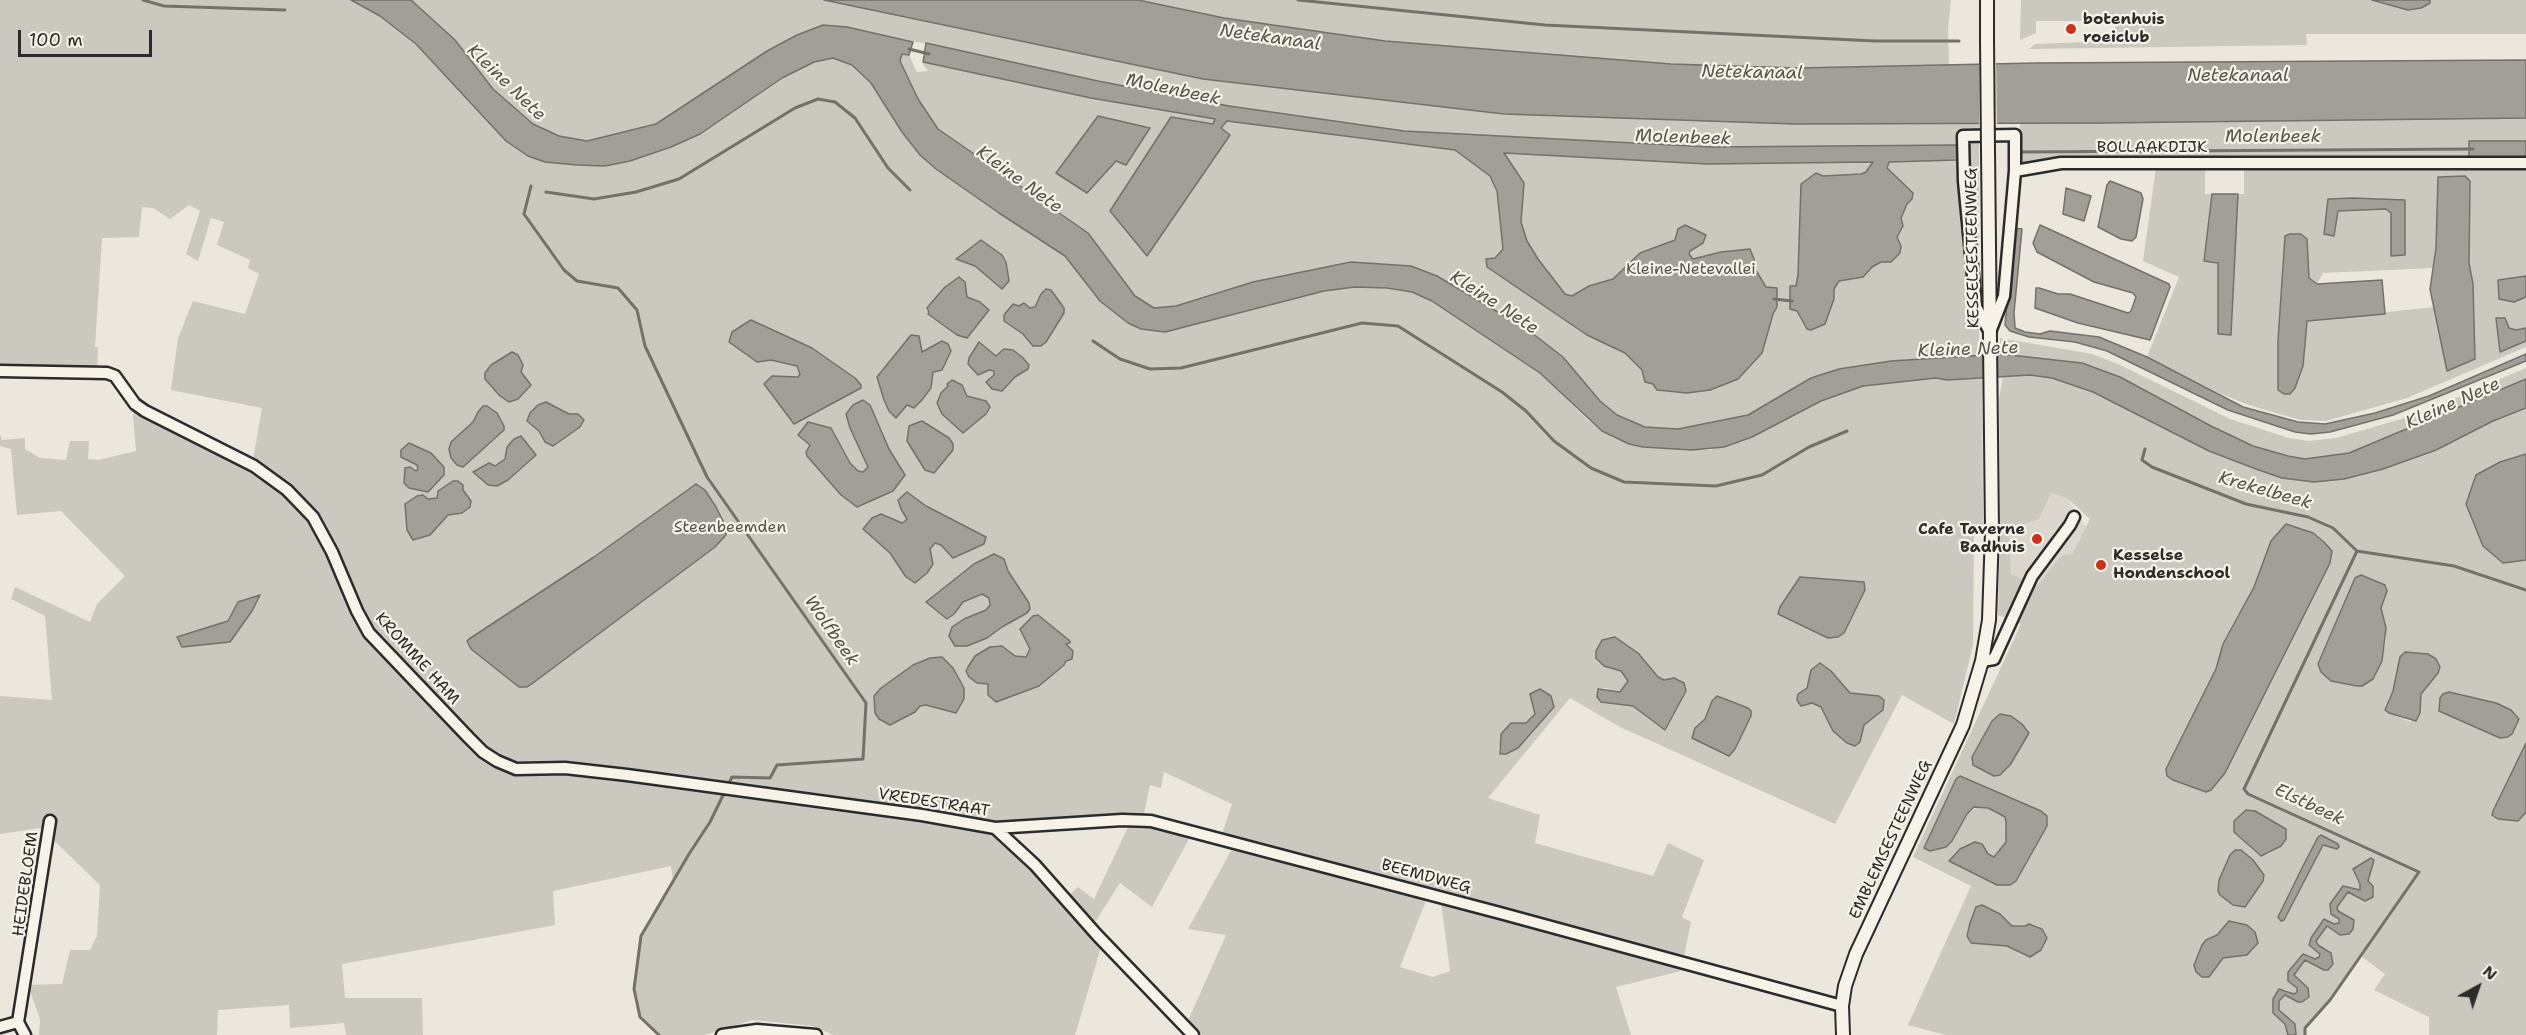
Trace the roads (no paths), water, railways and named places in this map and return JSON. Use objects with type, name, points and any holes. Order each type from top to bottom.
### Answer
[{"type":"street","name":"KESSELSESTEENWEG","points":[[1987,0],[1992,532]]},
{"type":"street","points":[[2015,135],[2015,171],[2004,296],[1990,335],[1976,307],[1964,181],[1964,136],[2015,135]]},
{"type":"street","name":"BOLLAAKDIJK","points":[[2015,171],[2061,163],[2526,163]]},
{"type":"street","name":"KROMME HAM","points":[[0,371],[107,373],[115,376],[135,404],[145,411],[254,466],[287,490],[313,517],[332,552],[369,633],[468,738],[496,761],[516,769],[565,768],[727,788]]},
{"type":"street","name":"EMBLEMSESTEENWEG","points":[[1982,661],[1994,659],[2032,576],[2074,517]]},
{"type":"street","name":"EMBLEMSESTEENWEG","points":[[1843,1035],[1842,1006],[1845,986],[1856,954],[1963,725],[1982,661],[1989,620],[1992,532]]},
{"type":"street","points":[[1989,620],[2009,625]]},
{"type":"street","name":"VREDESTRAAT","points":[[727,788],[922,815],[995,828],[1035,865],[1097,935],[1193,1035]]},
{"type":"street","name":"BEEMDWEG","points":[[995,828],[1122,820],[1151,821],[1500,912],[1842,1006]]},
{"type":"street","name":"HEIDEBLOEM","points":[[18,1022],[50,821]]},
{"type":"street","points":[[0,1027],[18,1022],[25,1035]]},
{"type":"street","points":[[722,1035],[757,1030],[816,1035]]},
{"type":"water","points":[[351,0],[411,0],[455,40],[493,89],[533,124],[559,136],[587,141],[656,124],[767,51],[797,35],[823,25],[847,27],[913,42],[909,55],[902,54],[900,61],[918,99],[938,129],[1088,233],[1135,296],[1154,308],[1176,306],[1253,282],[1351,262],[1411,266],[1437,276],[1528,330],[1563,357],[1600,401],[1617,415],[1645,427],[1678,429],[1748,415],[1811,378],[1839,369],[1891,361],[2001,354],[2082,363],[2120,377],[2253,446],[2305,459],[2349,453],[2526,379],[2526,408],[2493,421],[2436,450],[2383,469],[2344,479],[2314,482],[2282,478],[2256,469],[2209,451],[2093,392],[2052,378],[2030,375],[1947,380],[1936,378],[1863,386],[1821,401],[1752,437],[1724,447],[1692,450],[1643,447],[1629,444],[1602,431],[1540,373],[1432,301],[1412,292],[1387,288],[1355,287],[1324,291],[1165,332],[1141,329],[1128,323],[1100,301],[1065,256],[999,213],[936,169],[920,155],[902,132],[871,83],[852,65],[833,58],[814,62],[782,78],[700,134],[671,147],[630,161],[605,166],[545,162],[528,156],[506,141],[416,44],[380,16]]},
{"type":"water","name":"Netekanaal","points":[[824,0],[1138,0],[1224,18],[1385,41],[1671,64],[1798,68],[2037,63],[2526,60],[2526,118],[1795,124],[1504,114],[1203,79]]},
{"type":"water","points":[[2372,0],[2430,0],[2430,3],[2421,8],[2408,10]]},
{"type":"water","points":[[926,43],[1098,81],[1229,106],[1404,131],[1711,147],[1957,145],[1957,160],[1889,162],[1887,168],[1913,193],[1901,218],[1903,226],[1897,237],[1901,246],[1900,253],[1891,262],[1881,262],[1872,267],[1863,277],[1839,281],[1834,289],[1834,299],[1825,324],[1811,330],[1807,329],[1797,311],[1790,309],[1790,286],[1796,286],[1798,275],[1801,184],[1816,173],[1823,176],[1861,174],[1866,172],[1873,162],[1707,164],[1504,153],[1524,183],[1521,222],[1527,241],[1565,294],[1572,296],[1589,286],[1613,279],[1640,253],[1675,240],[1678,229],[1685,225],[1706,235],[1703,243],[1690,251],[1689,254],[1693,259],[1721,252],[1750,249],[1754,267],[1766,287],[1777,288],[1777,307],[1762,353],[1738,379],[1710,390],[1687,393],[1657,390],[1653,384],[1645,382],[1642,370],[1625,353],[1587,335],[1487,267],[1486,259],[1495,258],[1503,249],[1497,191],[1490,176],[1455,150],[1227,121],[1221,128],[1230,135],[1147,256],[1110,211],[1171,117],[1213,124],[1215,119],[1091,98],[923,62]]},
{"type":"water","points":[[1098,116],[1150,128],[1126,165],[1116,161],[1087,193],[1056,173]]},
{"type":"water","points":[[2469,141],[2526,141],[2526,157],[2469,158]]},
{"type":"water","points":[[2465,176],[2470,181],[2469,263],[2473,284],[2475,359],[2447,371],[2430,289],[2436,248],[2438,177]]},
{"type":"water","points":[[2110,181],[2141,193],[2143,199],[2136,237],[2132,241],[2121,239],[2098,227],[2107,185]]},
{"type":"water","points":[[2066,188],[2091,196],[2084,221],[2063,214]]},
{"type":"water","points":[[2212,194],[2238,194],[2231,335],[2218,334],[2218,263],[2204,261]]},
{"type":"water","points":[[2328,199],[2405,200],[2405,255],[2391,256],[2391,213],[2386,209],[2338,211],[2334,236],[2324,234]]},
{"type":"water","points":[[2040,225],[2169,284],[2170,287],[2150,340],[2078,323],[2035,308],[2036,288],[2058,294],[2070,294],[2128,313],[2136,297],[2133,293],[2094,282],[2037,252],[2033,243]]},
{"type":"water","points":[[2014,228],[2022,229],[2014,313],[2015,328],[2040,334],[2050,331],[2099,337],[2147,357],[2243,407],[2298,422],[2325,424],[2375,413],[2429,396],[2526,354],[2526,361],[2393,415],[2330,432],[2311,434],[2295,432],[2228,410],[2107,351],[2075,342],[2029,337],[2010,331],[2005,325]]},
{"type":"water","points":[[2301,234],[2307,239],[2309,278],[2317,284],[2382,280],[2385,314],[2307,321],[2303,366],[2295,388],[2290,394],[2284,394],[2278,390],[2278,341],[2285,236]]},
{"type":"water","points":[[981,240],[1002,255],[1006,262],[1009,281],[1002,289],[975,266],[956,259]]},
{"type":"water","points":[[2526,276],[2526,297],[2514,302],[2499,299],[2498,280]]},
{"type":"water","points":[[959,277],[965,282],[967,297],[980,302],[989,310],[967,338],[957,335],[928,314],[927,308],[945,287]]},
{"type":"water","points":[[1046,289],[1051,290],[1064,308],[1064,313],[1046,342],[1041,346],[1033,346],[1023,334],[1004,321],[1004,315],[1013,304],[1019,306],[1024,303],[1030,308],[1035,307]]},
{"type":"water","points":[[2496,318],[2505,318],[2509,328],[2516,330],[2526,328],[2526,341],[2500,352]]},
{"type":"water","points":[[751,320],[812,348],[855,378],[861,388],[794,424],[764,384],[772,376],[798,377],[800,374],[797,366],[771,360],[757,362],[729,342],[732,332]]},
{"type":"water","points":[[911,335],[919,336],[922,352],[942,341],[948,344],[951,351],[942,370],[933,372],[931,388],[921,401],[914,408],[907,405],[896,418],[889,411],[877,377]]},
{"type":"water","points":[[979,342],[996,356],[1004,349],[1013,350],[1029,365],[1028,369],[1015,377],[1002,391],[992,389],[986,382],[994,375],[994,371],[989,370],[978,375],[968,364]]},
{"type":"water","points":[[512,352],[518,355],[523,365],[521,372],[531,385],[518,399],[509,402],[500,396],[485,379],[485,373],[491,365]]},
{"type":"water","points":[[952,380],[962,385],[967,396],[986,401],[990,407],[986,414],[963,433],[942,414],[937,403],[941,393]]},
{"type":"water","points":[[863,400],[870,405],[889,449],[905,475],[893,491],[857,507],[841,495],[807,456],[806,452],[810,445],[798,435],[808,422],[831,428],[850,463],[858,471],[863,472],[868,467],[846,414],[853,405]]},
{"type":"water","points":[[546,402],[569,414],[578,414],[584,420],[580,427],[553,446],[545,442],[539,431],[527,421],[530,413],[538,405]]},
{"type":"water","points":[[483,406],[497,413],[504,430],[463,467],[457,465],[451,458],[449,449],[451,442],[473,422]]},
{"type":"water","points":[[922,421],[949,438],[953,444],[953,450],[934,473],[925,470],[907,441],[909,426]]},
{"type":"water","points":[[521,436],[536,455],[508,480],[497,486],[488,485],[473,472],[489,463],[495,466],[505,459],[507,447],[514,439]]},
{"type":"water","points":[[409,443],[431,453],[444,467],[444,475],[428,492],[409,488],[404,483],[405,468],[410,467],[416,471],[418,469],[417,465],[401,457],[401,450]]},
{"type":"water","points":[[2526,454],[2526,560],[2503,563],[2483,546],[2466,504],[2476,475],[2500,462]]},
{"type":"water","points":[[453,481],[458,481],[463,485],[463,490],[471,501],[470,507],[462,513],[448,515],[430,535],[413,540],[407,530],[405,504],[417,496],[423,495],[428,499],[437,498],[438,491]]},
{"type":"water","points":[[696,484],[705,490],[716,507],[726,527],[726,535],[715,547],[533,683],[527,687],[519,687],[471,649],[467,641],[469,639],[594,557]]},
{"type":"water","points":[[907,492],[926,506],[986,537],[984,544],[953,558],[941,545],[935,543],[930,549],[933,564],[927,573],[915,583],[906,577],[890,553],[863,529],[872,518],[881,514],[902,523],[905,521],[907,519],[898,500]]},
{"type":"water","points":[[2286,524],[2313,533],[2324,542],[2332,551],[2330,563],[2225,773],[2211,790],[2206,792],[2173,780],[2167,776],[2166,769],[2216,669],[2223,644],[2254,587],[2271,541]]},
{"type":"water","points":[[994,554],[1004,559],[1008,571],[1029,603],[1030,609],[987,638],[967,646],[955,646],[949,636],[952,627],[986,610],[990,605],[989,598],[982,594],[963,602],[947,619],[926,602],[974,564]]},
{"type":"water","points":[[2361,575],[2385,585],[2387,591],[2381,608],[2386,628],[2382,661],[2373,679],[2362,686],[2357,686],[2331,681],[2321,672],[2318,664],[2355,578]]},
{"type":"water","points":[[1800,577],[1864,582],[1865,590],[1844,633],[1838,637],[1828,638],[1778,614],[1780,607]]},
{"type":"water","points":[[260,595],[252,611],[230,642],[182,647],[177,637],[228,621],[238,602]]},
{"type":"water","points":[[1038,615],[1070,641],[1066,644],[1073,651],[1072,659],[1066,661],[1039,686],[996,702],[988,695],[988,684],[977,683],[969,677],[966,671],[975,656],[990,647],[1002,646],[1015,656],[1026,657],[1030,649],[1020,629],[1033,616]]},
{"type":"water","points":[[1615,637],[1638,653],[1658,677],[1664,680],[1674,678],[1684,683],[1686,691],[1665,730],[1633,706],[1601,702],[1597,697],[1598,689],[1620,692],[1628,681],[1621,671],[1604,666],[1596,658],[1596,651],[1602,640]]},
{"type":"water","points":[[2405,652],[2428,654],[2436,659],[2440,667],[2438,673],[2421,694],[2420,713],[2416,721],[2385,710],[2393,691],[2400,657]]},
{"type":"water","points":[[942,657],[953,668],[964,688],[964,699],[956,713],[926,705],[920,706],[915,712],[890,725],[879,719],[875,713],[874,696],[881,688],[913,665],[930,658]]},
{"type":"water","points":[[1820,663],[1831,671],[1850,693],[1879,696],[1884,700],[1883,710],[1864,725],[1860,742],[1855,746],[1847,743],[1833,731],[1821,707],[1812,703],[1801,706],[1797,700],[1798,694],[1807,688],[1811,670]]},
{"type":"water","points":[[1540,689],[1551,696],[1554,707],[1518,748],[1506,754],[1500,754],[1501,734],[1511,723],[1526,723],[1535,714],[1530,694]]},
{"type":"water","points":[[2449,692],[2496,703],[2511,710],[2519,719],[2512,734],[2500,738],[2439,711],[2440,698]]},
{"type":"water","points":[[1717,696],[1751,711],[1751,716],[1735,749],[1729,756],[1692,738],[1695,728],[1705,719],[1712,701]]},
{"type":"water","points":[[2000,714],[2011,716],[2029,733],[2010,765],[2000,775],[1994,776],[1973,765],[1972,757],[1992,721]]},
{"type":"water","points":[[2526,743],[2526,812],[2518,821],[2498,819],[2492,815],[2493,811]]},
{"type":"water","points":[[1960,776],[2041,811],[2047,816],[2047,826],[2016,881],[2010,885],[1997,885],[1949,861],[1960,849],[1975,842],[1982,844],[1988,854],[1994,857],[2006,842],[2005,817],[1988,808],[1974,807],[1946,847],[1930,851],[1924,848],[1956,779]]},
{"type":"water","points":[[2246,810],[2255,811],[2286,829],[2286,839],[2281,846],[2261,856],[2234,832],[2234,821]]},
{"type":"water","points":[[2321,835],[2338,844],[2339,847],[2337,849],[2323,845],[2284,920],[2281,921],[2278,917]]},
{"type":"water","points":[[2235,850],[2241,850],[2253,860],[2264,875],[2263,881],[2245,907],[2233,905],[2218,891],[2219,880],[2230,855]]},
{"type":"water","points":[[2371,858],[2374,860],[2368,881],[2373,886],[2373,897],[2365,901],[2348,892],[2337,907],[2338,911],[2354,920],[2353,929],[2349,934],[2340,935],[2327,926],[2316,941],[2318,945],[2331,953],[2333,964],[2328,970],[2324,970],[2305,960],[2294,975],[2308,988],[2309,997],[2298,1002],[2285,995],[2279,1001],[2279,1010],[2295,1024],[2296,1035],[2288,1035],[2285,1024],[2273,1013],[2273,999],[2279,989],[2294,994],[2297,992],[2297,988],[2288,981],[2288,972],[2303,954],[2315,959],[2319,957],[2320,954],[2309,945],[2311,938],[2324,919],[2334,924],[2339,923],[2339,919],[2331,914],[2330,904],[2343,886],[2360,890],[2360,884],[2353,869]]},
{"type":"water","points":[[1982,905],[2000,914],[2012,926],[2029,924],[2042,929],[2047,938],[2041,950],[2030,957],[2007,946],[1971,943],[1967,936],[1970,923],[1976,907]]},
{"type":"water","points":[[2229,921],[2247,925],[2255,932],[2258,943],[2247,955],[2223,958],[2209,977],[2202,977],[2196,972],[2194,965],[2202,945],[2206,940],[2217,935]]},
{"type":"waterway","points":[[143,0],[164,6],[285,10]]},
{"type":"waterway","points":[[1298,0],[1545,25],[1875,41],[1959,41]]},
{"type":"waterway","name":"Molenbeek","points":[[909,49],[929,54]]},
{"type":"waterway","points":[[546,192],[594,199],[636,192],[679,179],[795,108],[818,99],[835,102],[855,118],[888,168],[910,190]]},
{"type":"waterway","name":"Molenbeek","points":[[2020,152],[2473,149]]},
{"type":"waterway","name":"Wolfbeek","points":[[531,186],[524,214],[564,270],[577,281],[618,288],[637,310],[645,346],[707,477],[866,703],[863,759],[777,765],[770,778],[732,777],[710,822],[641,936],[634,989],[640,1017],[659,1035]]},
{"type":"waterway","name":"Molenbeek","points":[[1774,299],[1792,301]]},
{"type":"waterway","points":[[1093,341],[1120,359],[1150,369],[1181,368],[1362,323],[1398,326],[1502,392],[1526,411],[1554,441],[1591,468],[1624,482],[1716,486],[1762,475],[1809,447],[1847,431]]},
{"type":"waterway","name":"Krekelbeek","points":[[2145,449],[2142,460],[2152,467],[2246,504],[2308,517],[2333,528],[2357,551],[2454,566],[2526,590]]},
{"type":"waterway","name":"Elstbeek","points":[[2305,1035],[2305,1028],[2330,1000],[2419,872],[2248,794],[2244,789],[2357,551]]},
{"type":"place","name":"botenhuis roeiclub","points":[[2071,29]]},
{"type":"place","name":"Cafe Taverne Badhuis","points":[[2037,539]]},
{"type":"place","name":"Kesselse Hondenschool","points":[[2101,565]]},
{"type":"water label","name":"Kleine Nete","points":[[506,83]]},
{"type":"water label","name":"Kleine Nete","points":[[1019,180]]},
{"type":"water label","name":"Kleine Nete","points":[[1494,303]]},
{"type":"water label","name":"Kleine Nete","points":[[1968,350]]},
{"type":"water label","name":"Kleine Nete","points":[[2453,404]]},
{"type":"park label","name":"Kleine-Netevallei","points":[[1691,270]]},
{"type":"park label","name":"Steenbeemden","points":[[730,528]]}]
